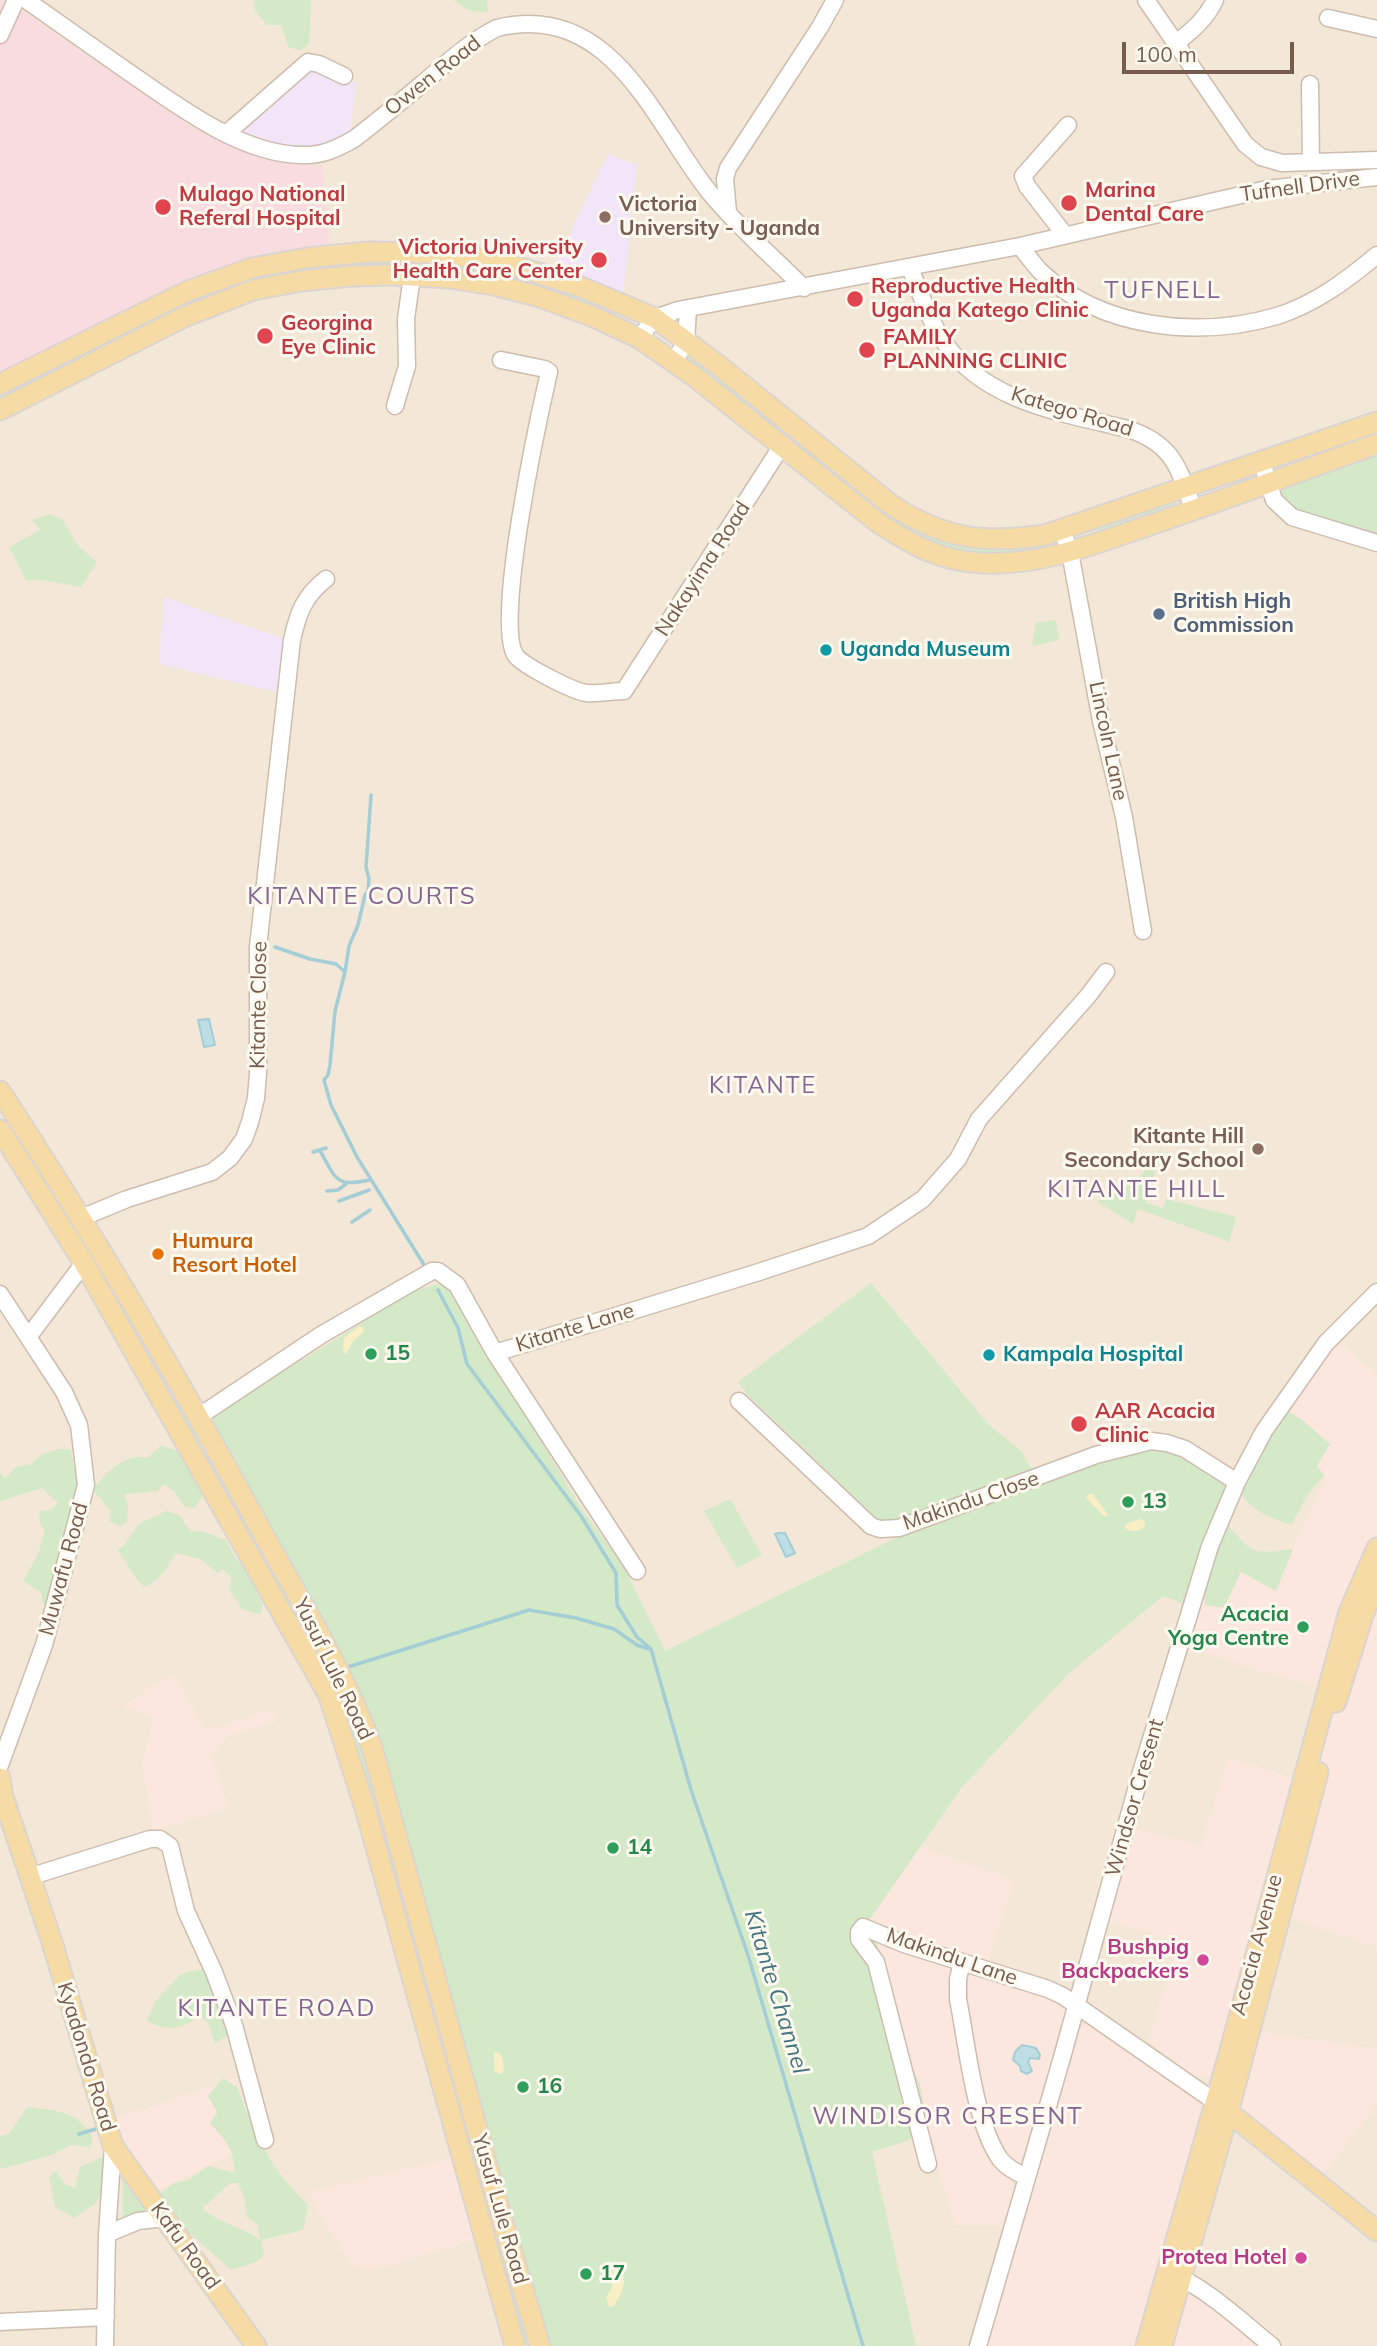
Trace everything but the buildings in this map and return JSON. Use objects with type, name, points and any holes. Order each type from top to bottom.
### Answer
[{"type":"main road","points":[[0,384],[172,299],[252,268],[307,258],[368,252],[437,253],[483,258],[522,268],[581,287],[655,318],[718,365],[890,504],[916,521],[957,535],[1009,540],[1045,535],[1377,422]]},
{"type":"main road","points":[[0,410],[184,317],[253,290],[350,276],[412,276],[450,278],[494,285],[537,296],[594,317],[639,338],[674,361],[906,542],[930,553],[985,563],[1026,562],[1070,552],[1377,444]]},
{"type":"main road","points":[[172,299],[184,317]]},
{"type":"main road","name":"Yusuf Lule Road","points":[[0,1091],[81,1218],[198,1417],[340,1674],[362,1719],[540,2346]]},
{"type":"main road","name":"Yusuf Lule Road","points":[[0,1130],[84,1263],[329,1696],[365,1808],[514,2346]]},
{"type":"main road","points":[[15,1152],[31,1139]]},
{"type":"main road","name":"Acacia Avenue","points":[[1221,2107],[1349,1612],[1377,1548]]},
{"type":"main road","name":"Acacia Avenue","points":[[1162,2346],[1174,2276],[1221,2107],[1329,1727],[1363,1615],[1377,1581]]},
{"type":"main road","name":"Kyadondo Road","points":[[1,1792],[52,1942],[113,2146]]},
{"type":"main road","points":[[365,1808],[387,1801]]},
{"type":"main road","points":[[1221,2107],[1377,2231]]},
{"type":"main road","name":"Kafu Road","points":[[113,2146],[256,2346]]},
{"type":"main road","name":"Acacia Avenue","points":[[1146,2346],[1174,2276]]},
{"type":"street","points":[[0,35],[16,0]]},
{"type":"street","name":"Owen Road","points":[[26,0],[179,106],[227,133],[249,144],[304,156],[336,149],[372,125],[468,45],[497,27],[546,13],[585,24],[621,55],[710,193],[804,288]]},
{"type":"street","points":[[728,212],[725,179],[728,168],[835,0]]},
{"type":"street","points":[[1146,0],[1245,144],[1261,157],[1273,161],[1311,162],[1377,160]]},
{"type":"street","points":[[1176,43],[1201,22],[1215,0]]},
{"type":"street","points":[[1328,18],[1377,29]]},
{"type":"street","points":[[227,133],[308,62],[319,64],[344,76]]},
{"type":"street","points":[[1310,84],[1311,162]]},
{"type":"street","points":[[1065,235],[1027,186],[1023,176],[1068,125]]},
{"type":"street","name":"Tufnell Drive","points":[[655,318],[688,309],[1020,246],[1267,189],[1377,177]]},
{"type":"street","points":[[1020,246],[1039,270],[1085,302],[1153,325],[1189,328],[1230,325],[1276,316],[1331,291],[1377,255]]},
{"type":"street","name":"Katego Road","points":[[910,268],[943,341],[978,377],[1021,400],[1144,434],[1159,443],[1172,456],[1194,510]]},
{"type":"street","points":[[395,406],[407,366],[406,319],[412,276]]},
{"type":"street","points":[[674,361],[686,342],[688,309]]},
{"type":"street","points":[[639,338],[655,318]]},
{"type":"street","name":"Nakayima Road","points":[[501,360],[549,372],[523,506],[512,590],[512,646],[516,656],[574,690],[596,693],[624,691],[781,447]]},
{"type":"street","points":[[1262,463],[1279,506],[1292,517],[1377,542]]},
{"type":"street","name":"Lincoln Lane","points":[[1062,530],[1070,552],[1101,721],[1124,817],[1143,931]]},
{"type":"street","name":"Kitante Close","points":[[81,1218],[127,1199],[212,1172],[230,1158],[244,1139],[256,1098],[258,947],[292,640],[304,600],[326,579]]},
{"type":"street","name":"Kitante Lane","points":[[198,1417],[321,1335],[432,1271],[438,1271],[457,1285],[495,1353],[868,1236],[923,1199],[958,1159],[979,1119],[1106,972]]},
{"type":"street","points":[[29,1336],[84,1263]]},
{"type":"street","name":"Windsor Cresent","points":[[978,2346],[1141,1772],[1210,1546],[1237,1482],[1264,1431],[1326,1343],[1377,1292]]},
{"type":"street","name":"Muwafu Road","points":[[0,1294],[64,1392],[79,1424],[86,1485],[44,1645],[0,1765]]},
{"type":"street","points":[[495,1353],[637,1571]]},
{"type":"street","name":"Makindu Close","points":[[739,1401],[871,1526],[880,1529],[899,1528],[1096,1455],[1151,1441],[1185,1448],[1237,1482]]},
{"type":"street","points":[[29,1877],[150,1839],[160,1839],[170,1846],[186,1911],[214,1972],[234,2025],[265,2140]]},
{"type":"street","name":"Makindu Lane","points":[[928,2164],[876,1962],[859,1939],[859,1932],[863,1927],[904,1944],[1048,1989],[1076,2005],[1221,2107]]},
{"type":"street","points":[[962,1962],[958,1979],[958,1999],[985,2124],[1001,2160],[1013,2171],[1027,2177]]},
{"type":"street","name":"Kyadondo Road","points":[[105,2346],[107,2234],[113,2146]]},
{"type":"street","points":[[107,2234],[138,2221],[166,2218]]},
{"type":"street","points":[[1174,2276],[1272,2346]]},
{"type":"street","points":[[0,2322],[106,2317]]},
{"type":"shaded area","points":[[0,0],[1377,0],[1377,2346],[0,2346]]},
{"type":"shaded area","name":"Mulago National Referal Hospital","points":[[0,0],[7,0],[193,128],[280,163],[322,165],[330,249],[279,256],[0,378]]},
{"type":"shaded area","points":[[304,72],[328,74],[356,83],[350,134],[318,149],[282,150],[244,136],[243,130],[254,116]]},
{"type":"shaded area","name":"Victoria University - Uganda","points":[[608,154],[637,165],[623,296],[552,270]]},
{"type":"shaded area","points":[[164,597],[284,639],[276,692],[159,664]]},
{"type":"shaded area","points":[[1336,1339],[1377,1374],[1377,1540],[1323,1689],[1185,1646],[1215,1551],[1280,1576],[1326,1476],[1269,1431]]},
{"type":"shaded area","points":[[1377,1578],[1377,1947],[1282,1916],[1331,1715]]},
{"type":"shaded area","points":[[174,1673],[206,1731],[273,1709],[277,1721],[227,1737],[212,1755],[229,1808],[154,1831],[142,1764],[153,1718],[122,1706]]},
{"type":"shaded area","points":[[1228,1757],[1295,1779],[1215,2072],[1205,2077],[1190,2075],[1149,2041],[1176,1940],[1108,1922],[1130,1828],[1201,1845]]},
{"type":"shaded area","points":[[919,1846],[1015,1880],[987,1965],[864,1926]]},
{"type":"shaded area","points":[[876,1940],[953,1966],[977,2137],[983,2151],[1012,2181],[1014,2189],[1003,2225],[955,2225],[930,2143],[920,2084],[902,2047]]},
{"type":"shaded area","points":[[968,1972],[1054,1997],[1066,2003],[1068,2009],[1022,2164],[1018,2165],[1000,2149],[989,2127],[962,1980]]},
{"type":"shaded area","points":[[1086,2024],[1099,2027],[1143,2062],[1207,2099],[1138,2346],[980,2346],[1073,2032]]},
{"type":"shaded area","points":[[1251,2031],[1377,2049],[1377,2104],[1322,2176],[1275,2143],[1231,2101]]},
{"type":"shaded area","points":[[234,2078],[259,2141],[159,2190],[121,2146],[114,2119]]},
{"type":"shaded area","points":[[457,2157],[482,2238],[374,2270],[352,2265],[314,2205],[311,2191]]},
{"type":"shaded area","points":[[1189,2287],[1264,2346],[1156,2346]]},
{"type":"green space","points":[[253,0],[309,0],[309,43],[302,50],[288,47],[282,25],[267,25],[255,10]]},
{"type":"green space","points":[[454,0],[487,0],[488,13],[466,9]]},
{"type":"green space","points":[[404,262],[486,271],[616,310],[599,313],[547,294],[305,275],[0,405],[0,392],[207,294],[283,273],[335,265]]},
{"type":"green space","points":[[689,351],[920,532],[962,544],[1005,548],[1035,546],[1040,551],[1035,556],[953,553],[907,534],[681,358]]},
{"type":"green space","points":[[1368,432],[1370,440],[1284,469],[1281,467],[1284,461]]},
{"type":"green space","points":[[1377,455],[1377,535],[1294,511],[1285,503],[1279,485]]},
{"type":"green space","points":[[1173,502],[1178,508],[1099,536],[1096,528]]},
{"type":"green space","points":[[50,514],[63,520],[78,546],[97,562],[81,587],[26,580],[9,547],[41,530],[32,520]]},
{"type":"green space","points":[[1056,620],[1059,640],[1032,646],[1036,623]]},
{"type":"green space","points":[[1162,1147],[1146,1203],[1163,1208],[1166,1199],[1236,1217],[1229,1243],[1138,1209],[1133,1224],[1098,1202],[1109,1191],[1126,1187],[1133,1182]]},
{"type":"green space","points":[[30,1155],[37,1156],[202,1445],[196,1446],[28,1159]]},
{"type":"green space","points":[[871,1283],[988,1424],[1022,1452],[1035,1475],[1130,1446],[1175,1450],[1225,1485],[1224,1499],[1185,1604],[1163,1596],[1069,1673],[962,1787],[865,1926],[876,1940],[902,2047],[920,2084],[928,2134],[872,2152],[916,2346],[550,2346],[378,1738],[340,1651],[210,1417],[412,1292],[437,1284],[449,1287],[581,1508],[623,1565],[665,1651],[953,1510],[887,1528],[746,1393],[738,1382]]},
{"type":"green space","points":[[1288,1411],[1330,1444],[1317,1466],[1324,1475],[1309,1493],[1291,1525],[1256,1509],[1240,1492],[1269,1431]]},
{"type":"green space","points":[[161,1446],[182,1452],[203,1495],[195,1508],[184,1506],[175,1492],[164,1484],[158,1491],[124,1494],[128,1508],[127,1523],[119,1526],[109,1521],[111,1511],[93,1490],[116,1466],[131,1458],[147,1458]]},
{"type":"green space","points":[[58,1449],[70,1449],[81,1489],[48,1609],[42,1601],[42,1593],[23,1581],[38,1555],[45,1531],[39,1521],[40,1511],[51,1510],[58,1503],[42,1488],[0,1501],[0,1473],[5,1479],[16,1467],[31,1464],[41,1455]]},
{"type":"green space","points":[[205,1453],[209,1453],[351,1710],[377,1795],[375,1801],[372,1801],[204,1457]]},
{"type":"green space","points":[[730,1499],[762,1555],[737,1568],[704,1511]]},
{"type":"green space","points":[[166,1511],[179,1515],[191,1532],[201,1531],[226,1540],[236,1559],[256,1582],[257,1594],[263,1604],[260,1615],[242,1609],[229,1589],[232,1578],[223,1569],[218,1573],[200,1559],[176,1553],[159,1577],[144,1587],[140,1583],[117,1550],[139,1524]]},
{"type":"green space","points":[[1225,1524],[1255,1550],[1268,1552],[1293,1549],[1276,1591],[1241,1572],[1224,1608],[1205,1605],[1204,1582]]},
{"type":"green space","points":[[380,1814],[384,1817],[490,2206],[482,2196],[376,1817]]},
{"type":"green space","points":[[204,1969],[230,2034],[215,2043],[208,2023],[200,2015],[175,2028],[162,2027],[147,2021],[155,2002],[181,1974]]},
{"type":"green space","points":[[223,2078],[237,2087],[250,2120],[274,2165],[308,2205],[303,2230],[261,2240],[264,2255],[256,2262],[231,2270],[172,2217],[161,2193],[174,2183],[188,2180],[208,2166],[235,2173],[228,2145],[210,2123],[217,2112],[208,2096]],"holes":[[[230,2183],[238,2183],[245,2200],[246,2216],[258,2225],[260,2240],[215,2218],[203,2208]]]},
{"type":"green space","points":[[27,2107],[56,2111],[74,2117],[93,2139],[90,2147],[71,2145],[52,2155],[0,2169],[0,2136],[9,2134]]},
{"type":"green space","points":[[104,2156],[108,2174],[97,2202],[74,2218],[55,2207],[49,2177],[56,2171],[65,2184],[75,2188],[80,2167]]},
{"type":"green space","points":[[122,2170],[152,2213],[123,2224]]},
{"type":"green space","points":[[496,2221],[532,2346],[526,2346],[494,2232],[493,2223]]},
{"type":"sand","points":[[359,1326],[364,1328],[363,1333],[354,1340],[346,1354],[343,1352],[344,1338]]},
{"type":"sand","points":[[1088,1494],[1093,1494],[1108,1515],[1105,1517],[1086,1498]]},
{"type":"sand","points":[[1140,1519],[1145,1521],[1145,1526],[1140,1530],[1125,1528],[1125,1524]]},
{"type":"sand","points":[[494,2052],[499,2053],[503,2059],[504,2071],[500,2074],[494,2071]]},
{"type":"sand","points":[[614,2264],[622,2273],[624,2284],[614,2306],[609,2307],[606,2297],[612,2285]]},
{"type":"water","points":[[209,1019],[215,1045],[204,1047],[198,1020]]},
{"type":"water","points":[[785,1533],[795,1553],[786,1557],[775,1534]]},
{"type":"water","points":[[1022,2045],[1036,2048],[1040,2055],[1039,2059],[1030,2058],[1028,2062],[1032,2071],[1027,2074],[1021,2071],[1020,2066],[1013,2060],[1015,2052]]},
{"type":"waterway","name":"Kitante Channel","points":[[371,795],[366,867],[368,891],[349,946],[335,1011],[330,1065],[324,1080],[331,1105],[357,1157],[426,1268]]},
{"type":"waterway","points":[[275,947],[310,959],[336,964],[344,971]]},
{"type":"waterway","points":[[313,1152],[326,1148]]},
{"type":"waterway","points":[[320,1151],[338,1179],[349,1183],[369,1180]]},
{"type":"waterway","points":[[327,1191],[338,1190],[346,1184]]},
{"type":"waterway","points":[[339,1201],[369,1190]]},
{"type":"waterway","points":[[352,1222],[370,1210]]},
{"type":"waterway","points":[[438,1290],[458,1328],[467,1364],[581,1516],[616,1573],[617,1605],[637,1637],[651,1649]]},
{"type":"waterway","points":[[348,1667],[529,1610],[576,1618],[614,1629],[637,1645],[649,1649]]},
{"type":"waterway","name":"Kitante Channel","points":[[651,1649],[691,1790],[748,1955],[863,2346]]},
{"type":"waterway","points":[[79,2134],[99,2128]]},
{"type":"place","name":"Marina Dental Care","points":[[1069,203]]},
{"type":"place","name":"Mulago National Referal Hospital","points":[[163,207]]},
{"type":"place","name":"Victoria University - Uganda","points":[[605,217]]},
{"type":"place","name":"Victoria University Health Care Center","points":[[599,260]]},
{"type":"place","name":"Reproductive Health Uganda Katego Clinic","points":[[855,299]]},
{"type":"place","name":"Georgina Eye Clinic","points":[[265,336]]},
{"type":"place","name":"FAMILY PLANNING CLINIC","points":[[867,350]]},
{"type":"place","name":"British High Commission","points":[[1159,614]]},
{"type":"place","name":"Uganda Museum","points":[[826,650]]},
{"type":"place","name":"Kitante Hill Secondary School","points":[[1258,1149]]},
{"type":"place","name":"Humura Resort Hotel","points":[[158,1254]]},
{"type":"place","name":"15","points":[[371,1354]]},
{"type":"place","name":"Kampala Hospital","points":[[989,1355]]},
{"type":"place","name":"AAR Acacia Clinic","points":[[1079,1424]]},
{"type":"place","name":"13","points":[[1128,1502]]},
{"type":"place","name":"Acacia Yoga Centre","points":[[1303,1627]]},
{"type":"place","name":"14","points":[[613,1848]]},
{"type":"place","name":"Bushpig Backpackers","points":[[1203,1960]]},
{"type":"place","name":"16","points":[[523,2087]]},
{"type":"place","name":"Protea Hotel","points":[[1301,2258]]},
{"type":"place","name":"17","points":[[586,2274]]},
{"type":"district","name":"TUFNELL","points":[[1163,291]]},
{"type":"district","name":"KITANTE COURTS","points":[[362,897]]},
{"type":"district","name":"KITANTE","points":[[763,1086]]},
{"type":"district","name":"KITANTE HILL","points":[[1137,1190]]},
{"type":"district","name":"KITANTE ROAD","points":[[277,2009]]},
{"type":"district","name":"WINDISOR CRESENT","points":[[948,2117]]}]
